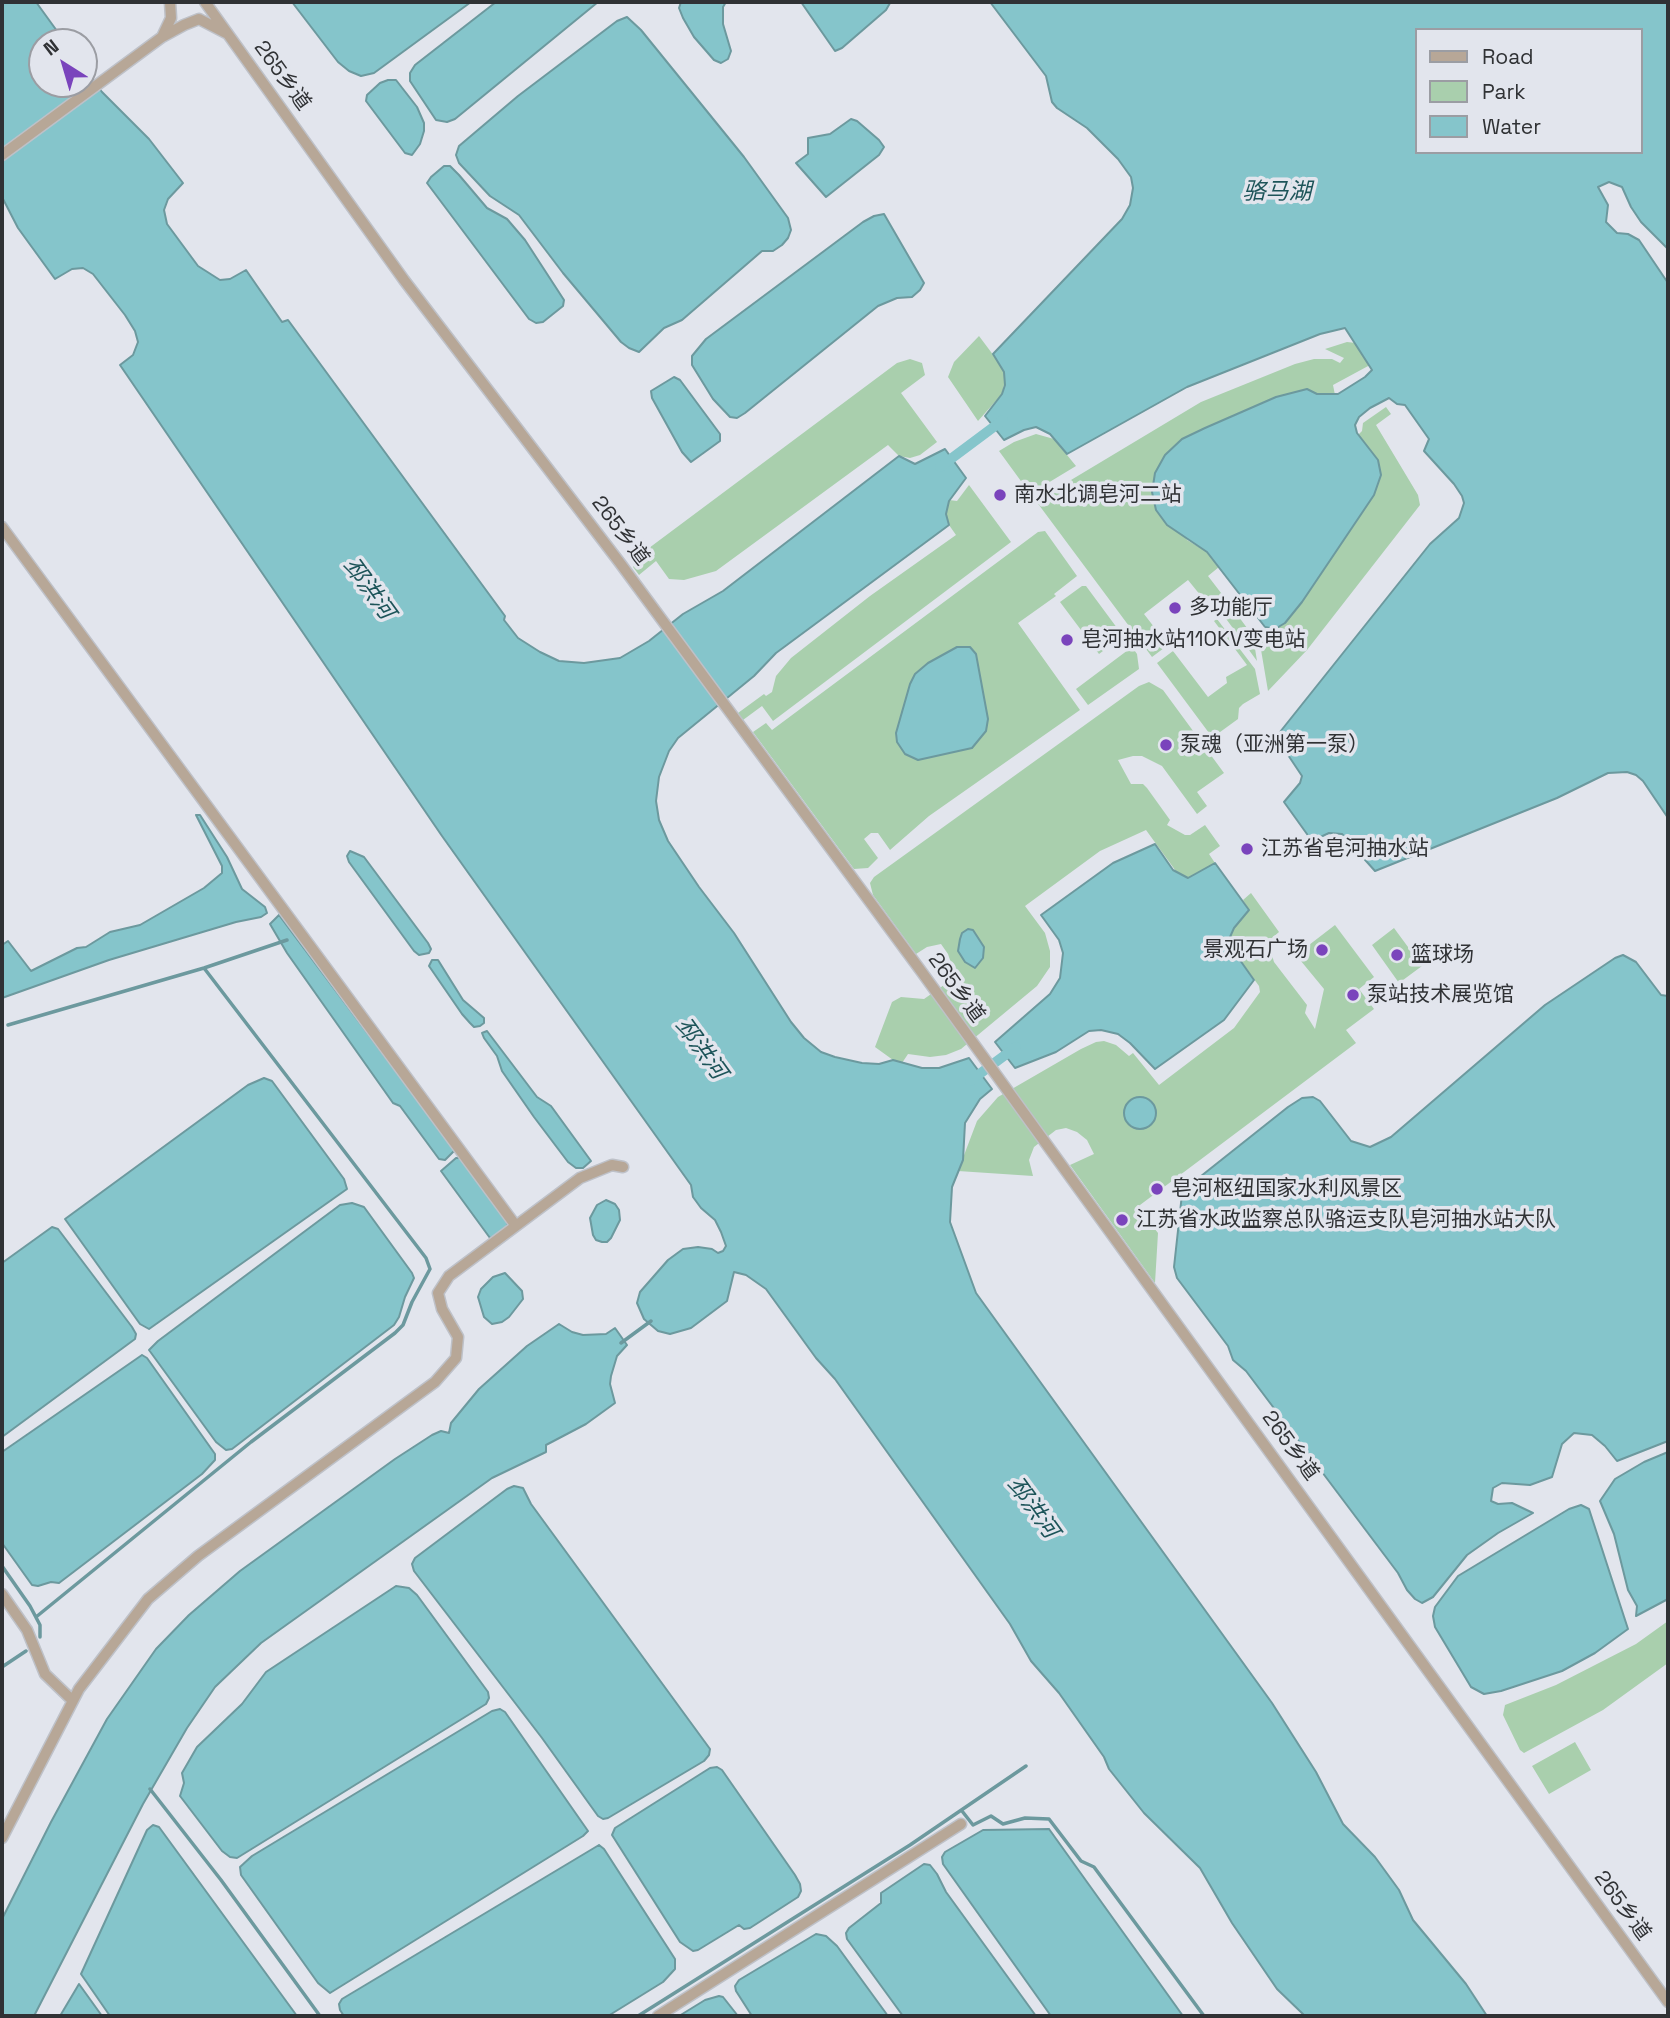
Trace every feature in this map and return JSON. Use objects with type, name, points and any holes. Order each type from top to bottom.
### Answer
[{"type":"street","points":[[162,37],[171,18],[170,2]]},
{"type":"street","name":"265乡道","points":[[205,2],[404,280],[635,583],[920,971],[1668,2003]]},
{"type":"street","points":[[2,155],[162,37],[199,19],[229,35]]},
{"type":"street","points":[[2,527],[516,1226]]},
{"type":"street","points":[[2,1838],[72,1700],[148,1599],[198,1556],[435,1382],[456,1358],[458,1337],[442,1309],[439,1293],[449,1276],[580,1178],[612,1165],[623,1167]]},
{"type":"street","points":[[2,1594],[27,1630],[45,1674],[72,1700]]},
{"type":"street","points":[[657,2016],[961,1824]]},
{"type":"green space","points":[[979,336],[1006,376],[1002,394],[978,421],[948,377],[954,362]]},
{"type":"green space","points":[[1347,342],[1356,343],[1370,365],[1333,385],[1335,395],[1317,394],[1307,390],[1276,397],[1182,439],[1165,455],[1187,540],[1207,552],[1219,567],[1208,576],[1228,602],[1214,612],[1188,580],[1144,614],[1168,645],[1152,657],[1036,501],[1201,402],[1295,364],[1314,359],[1332,359],[1340,363],[1344,358],[1325,349]]},
{"type":"green space","points":[[910,359],[922,363],[925,375],[901,393],[937,442],[920,455],[910,458],[899,456],[888,445],[716,571],[684,580],[669,579],[656,561],[639,575],[633,567],[645,551],[897,363]]},
{"type":"green space","points":[[1386,407],[1391,414],[1376,425],[1418,495],[1420,505],[1307,650],[1268,691],[1258,632],[1265,627],[1275,629],[1285,623],[1374,495],[1364,443],[1358,435],[1362,431],[1363,423]]},
{"type":"green space","points":[[1036,434],[1054,439],[1076,466],[1033,492],[1026,488],[999,451]]},
{"type":"green space","points":[[969,485],[1011,542],[773,721],[762,706],[743,720],[738,713],[764,694],[766,696],[772,692],[776,676],[791,658],[870,596],[956,535],[946,514],[949,500],[957,501]]},
{"type":"green space","points":[[1045,531],[1077,576],[1054,594],[1056,596],[1018,623],[1080,710],[929,816],[890,850],[878,833],[871,833],[864,839],[878,858],[868,868],[854,869],[753,732],[766,723],[772,730],[1038,532]]},
{"type":"green space","points":[[1086,586],[1123,636],[1099,654],[1060,602]]},
{"type":"green space","points":[[1233,609],[1253,636],[1257,661],[1224,616]]},
{"type":"green space","points":[[1217,619],[1255,669],[1260,694],[1243,704],[1239,708],[1238,719],[1216,735],[1209,733],[1157,663],[1173,651],[1208,697],[1227,683],[1226,677],[1247,665],[1214,621]]},
{"type":"green space","points":[[1132,647],[1137,654],[1139,669],[1088,705],[1076,689]]},
{"type":"green space","points":[[1149,682],[1163,690],[1224,773],[1197,792],[1207,806],[1197,814],[1162,766],[1142,756],[1118,760],[1131,784],[1143,784],[1147,788],[1170,820],[1167,825],[1190,835],[1205,825],[1220,846],[1209,854],[1215,863],[1188,878],[1178,874],[1146,830],[1100,851],[1025,906],[1045,933],[1050,951],[1050,967],[1037,986],[961,1049],[930,1057],[908,1054],[902,1063],[893,1060],[875,1047],[892,1002],[901,997],[924,999],[950,978],[952,966],[941,944],[927,947],[916,954],[873,895],[870,883],[874,877],[1139,686]]},
{"type":"green space","points":[[1251,893],[1279,932],[1272,938],[1269,946],[1274,962],[1307,1005],[1305,1013],[1315,1029],[1324,989],[1296,955],[1335,925],[1374,977],[1359,989],[1374,1009],[1346,1030],[1356,1043],[1140,1205],[1141,1211],[1158,1233],[1155,1283],[1070,1165],[1094,1154],[1087,1140],[1077,1132],[1066,1128],[1056,1130],[1034,1147],[1029,1160],[1033,1176],[958,1171],[977,1121],[998,1097],[1081,1049],[1104,1041],[1116,1045],[1129,1056],[1133,1053],[1159,1085],[1234,1028],[1260,992],[1259,986],[1230,946],[1234,928],[1249,910],[1243,900]]},
{"type":"green space","name":"篮球场","points":[[1394,928],[1422,966],[1399,983],[1372,945]]},
{"type":"green space","points":[[1668,1621],[1668,1663],[1603,1710],[1524,1753],[1520,1750],[1503,1715],[1505,1705],[1556,1685],[1636,1644]]},
{"type":"green space","points":[[1575,1742],[1591,1770],[1549,1794],[1532,1766]]},
{"type":"water","name":"邳洪河","points":[[2,2],[36,2],[55,28],[28,28],[28,98],[98,98],[98,87],[149,139],[183,183],[168,199],[164,210],[167,224],[198,266],[220,280],[230,279],[246,270],[282,322],[288,320],[505,616],[504,620],[518,638],[559,661],[584,663],[620,658],[649,641],[683,614],[723,591],[899,456],[915,464],[945,449],[966,478],[949,501],[946,514],[949,525],[776,653],[754,676],[678,738],[669,751],[659,777],[656,801],[659,820],[668,841],[734,933],[791,1022],[804,1038],[821,1052],[862,1063],[879,1064],[893,1060],[922,1068],[939,1068],[969,1058],[992,1089],[980,1099],[965,1123],[963,1160],[952,1187],[950,1222],[976,1293],[1272,1703],[1316,1772],[1343,1824],[1375,1857],[1399,1890],[1413,1920],[1466,1984],[1487,2016],[1305,2016],[1277,1989],[1232,1923],[1200,1868],[1144,1813],[1109,1769],[1104,1757],[1059,1693],[1031,1661],[1010,1624],[835,1379],[816,1358],[766,1289],[746,1275],[734,1272],[727,1301],[691,1328],[670,1334],[658,1331],[644,1319],[637,1303],[640,1292],[668,1260],[683,1249],[698,1247],[712,1249],[718,1253],[723,1251],[726,1246],[715,1220],[693,1197],[691,1185],[442,836],[120,365],[133,355],[138,342],[125,315],[93,274],[83,268],[72,269],[55,279],[18,228],[2,197]]},
{"type":"water","points":[[292,2],[471,2],[374,73],[361,76],[338,62]]},
{"type":"water","points":[[496,2],[598,2],[455,119],[447,122],[436,120],[410,81],[410,73],[415,65]]},
{"type":"water","points":[[681,2],[726,2],[723,7],[723,24],[731,51],[728,59],[721,63],[714,60],[694,37],[679,8]]},
{"type":"water","points":[[801,2],[890,3],[886,10],[835,51]]},
{"type":"water","name":"骆马湖","points":[[990,2],[1668,2],[1668,249],[1641,222],[1622,187],[1609,182],[1598,187],[1608,205],[1606,222],[1617,233],[1628,234],[1639,240],[1668,283],[1668,818],[1636,775],[1627,772],[1608,773],[1557,798],[1375,871],[1342,834],[1329,833],[1312,841],[1284,802],[1300,783],[1302,776],[1276,737],[1430,544],[1459,518],[1464,503],[1462,496],[1424,451],[1429,439],[1405,405],[1397,404],[1389,398],[1370,408],[1359,417],[1355,425],[1357,433],[1378,460],[1381,475],[1374,495],[1302,602],[1285,623],[1275,629],[1265,627],[1207,552],[1167,525],[1156,510],[1152,492],[1155,473],[1165,455],[1182,439],[1205,428],[1276,397],[1307,389],[1317,394],[1338,394],[1365,377],[1372,370],[1345,328],[1320,334],[1187,387],[1067,454],[1050,434],[1036,427],[1004,440],[985,416],[1002,394],[1005,385],[1004,372],[993,354],[1122,219],[1130,205],[1133,188],[1131,177],[1118,159],[1087,128],[1052,102],[1046,76]]},
{"type":"water","points":[[627,17],[641,30],[744,157],[788,218],[791,230],[782,245],[773,251],[762,251],[682,320],[664,328],[639,352],[621,342],[519,215],[490,196],[459,163],[456,155],[459,146],[518,96],[617,21]]},
{"type":"water","points":[[396,80],[417,107],[424,123],[420,144],[412,155],[405,153],[366,101],[367,95],[380,83]]},
{"type":"water","points":[[851,119],[857,121],[884,147],[879,155],[826,197],[796,163],[808,154],[808,138],[830,134]]},
{"type":"water","points":[[444,166],[450,166],[487,208],[507,219],[525,240],[564,300],[563,306],[543,322],[536,323],[529,319],[427,183]]},
{"type":"water","points":[[884,214],[924,283],[920,290],[912,297],[897,298],[878,306],[745,413],[737,418],[730,417],[713,399],[692,365],[692,356],[706,339],[863,222]]},
{"type":"water","points":[[674,377],[680,380],[720,434],[720,441],[691,462],[682,452],[652,398],[651,391]]},
{"type":"water","points":[[957,647],[970,647],[976,654],[988,719],[986,731],[972,748],[918,760],[905,754],[897,742],[896,733],[910,684],[915,674],[928,663]]},
{"type":"water","points":[[196,815],[200,815],[227,857],[242,889],[265,907],[267,913],[261,917],[109,960],[2,998],[2,945],[8,941],[31,971],[77,948],[86,947],[110,932],[140,925],[204,888],[222,873],[222,866]]},
{"type":"water","points":[[1155,844],[1173,870],[1188,878],[1215,863],[1249,910],[1234,928],[1230,946],[1254,980],[1224,1020],[1155,1069],[1118,1034],[1101,1030],[1089,1031],[1056,1052],[1015,1068],[995,1042],[1050,994],[1060,978],[1063,953],[1059,940],[1041,915],[1113,863]]},
{"type":"water","points":[[350,851],[364,857],[428,943],[431,949],[429,953],[419,955],[414,951],[349,862],[347,856]]},
{"type":"water","points":[[279,915],[455,1150],[445,1160],[439,1159],[400,1106],[393,1103],[287,953],[270,924]]},
{"type":"water","points":[[968,929],[973,930],[984,947],[983,958],[975,968],[965,962],[958,951],[962,933]]},
{"type":"water","points":[[1623,955],[1636,962],[1661,995],[1668,996],[1668,1441],[1617,1461],[1592,1435],[1574,1433],[1562,1444],[1552,1477],[1530,1485],[1502,1483],[1493,1488],[1491,1501],[1498,1504],[1512,1503],[1533,1513],[1467,1555],[1433,1597],[1422,1603],[1407,1590],[1398,1573],[1246,1371],[1233,1360],[1228,1346],[1177,1278],[1174,1267],[1182,1194],[1186,1188],[1302,1098],[1313,1097],[1320,1101],[1351,1141],[1370,1147],[1391,1137],[1545,1005]]},
{"type":"water","points":[[432,960],[438,960],[463,1000],[484,1018],[484,1023],[474,1027],[462,1014],[429,966]]},
{"type":"water","points":[[487,1031],[537,1097],[551,1106],[591,1161],[583,1168],[576,1168],[568,1162],[534,1117],[502,1071],[497,1056],[482,1033]]},
{"type":"water","points":[[264,1078],[272,1081],[344,1179],[347,1189],[149,1329],[140,1324],[65,1219],[248,1085]]},
{"type":"water","points":[[1140,1097],[1151,1102],[1156,1113],[1151,1124],[1140,1129],[1129,1124],[1124,1113],[1129,1102]]},
{"type":"water","points":[[456,1158],[461,1158],[507,1222],[508,1226],[494,1237],[490,1238],[441,1171]]},
{"type":"water","points":[[606,1200],[615,1204],[620,1220],[611,1238],[602,1242],[596,1240],[593,1235],[590,1218],[597,1205]]},
{"type":"water","points":[[352,1203],[364,1207],[412,1273],[414,1278],[399,1317],[394,1325],[232,1449],[226,1450],[216,1442],[149,1350],[340,1205]]},
{"type":"water","points":[[52,1227],[58,1229],[132,1327],[136,1334],[135,1339],[2,1437],[2,1263]]},
{"type":"water","points":[[505,1273],[522,1291],[523,1299],[509,1317],[492,1324],[484,1317],[478,1297],[481,1289],[493,1277]]},
{"type":"water","points":[[559,1324],[583,1335],[606,1334],[615,1328],[627,1345],[617,1356],[611,1376],[610,1384],[615,1403],[586,1424],[546,1445],[546,1452],[492,1478],[261,1643],[215,1687],[187,1728],[143,1804],[34,2016],[2,2016],[2,1919],[107,1719],[156,1649],[189,1615],[240,1571],[395,1459],[432,1435],[441,1431],[449,1433],[451,1423],[479,1389],[527,1346]]},
{"type":"water","points":[[142,1355],[147,1358],[215,1454],[215,1460],[202,1474],[59,1583],[32,1585],[2,1543],[2,1452]]},
{"type":"water","points":[[1668,1452],[1668,1599],[1636,1616],[1637,1606],[1628,1590],[1614,1534],[1600,1501],[1615,1479]]},
{"type":"water","points":[[514,1486],[523,1488],[531,1504],[710,1749],[704,1761],[608,1818],[598,1816],[414,1571],[412,1564],[415,1558]]},
{"type":"water","points":[[1581,1505],[1589,1509],[1628,1629],[1595,1653],[1562,1671],[1484,1694],[1471,1687],[1435,1627],[1435,1607],[1458,1576],[1569,1509]]},
{"type":"water","points":[[396,1586],[409,1588],[417,1595],[488,1692],[486,1704],[237,1858],[230,1857],[222,1851],[180,1796],[184,1783],[182,1773],[197,1747],[242,1704],[266,1672]]},
{"type":"water","points":[[500,1709],[505,1712],[588,1831],[330,1993],[318,1983],[241,1875],[240,1867],[252,1856],[492,1711]]},
{"type":"water","points":[[717,1767],[722,1770],[795,1875],[801,1891],[798,1897],[750,1928],[744,1929],[739,1925],[693,1951],[680,1942],[612,1835],[615,1828],[710,1768]]},
{"type":"water","points":[[153,1825],[159,1827],[297,2016],[110,2016],[81,1974],[147,1830]]},
{"type":"water","points":[[1049,1829],[1183,2016],[1051,2016],[943,1864],[942,1857],[945,1852],[983,1830]]},
{"type":"water","points":[[599,1845],[675,1959],[675,1969],[663,1982],[608,2016],[344,2016],[340,2010],[342,1999]]},
{"type":"water","points":[[924,1864],[930,1865],[937,1874],[946,1892],[1036,2016],[903,2016],[847,1939],[846,1933],[881,1903],[881,1893]]},
{"type":"water","points":[[816,1934],[826,1936],[837,1946],[888,2016],[752,2016],[736,1991],[735,1986],[739,1980]]},
{"type":"water","points":[[79,1984],[102,2016],[60,2016]]},
{"type":"water","points":[[723,1997],[738,2016],[679,2016],[705,2000]]},
{"type":"waterway","points":[[940,467],[1003,420]]},
{"type":"waterway","points":[[8,1025],[204,968],[287,940]]},
{"type":"waterway","points":[[36,1617],[251,1442],[395,1333],[403,1325],[430,1269],[426,1258],[204,968]]},
{"type":"waterway","points":[[970,1081],[1016,1047]]},
{"type":"waterway","points":[[621,1343],[651,1321]]},
{"type":"waterway","points":[[2,1566],[30,1606],[40,1625],[40,1637]]},
{"type":"waterway","points":[[2,1667],[26,1651]]},
{"type":"waterway","points":[[638,2016],[910,1845],[1026,1766]]},
{"type":"waterway","points":[[150,1789],[221,1880],[320,2016]]},
{"type":"waterway","points":[[962,1811],[973,1825],[991,1816],[1003,1824],[1025,1818],[1049,1819],[1081,1861],[1094,1867],[1204,2016]]},
{"type":"place","name":"南水北调皂河二站","points":[[1000,495]]},
{"type":"place","name":"多功能厅","points":[[1175,608]]},
{"type":"place","name":"皂河抽水站110KV变电站","points":[[1067,640]]},
{"type":"place","name":"泵魂（亚洲第一泵）","points":[[1166,745]]},
{"type":"place","name":"江苏省皂河抽水站","points":[[1247,849]]},
{"type":"place","name":"景观石广场","points":[[1322,950]]},
{"type":"place","name":"篮球场","points":[[1397,955]]},
{"type":"place","name":"泵站技术展览馆","points":[[1353,995]]},
{"type":"place","name":"皂河枢纽国家水利风景区","points":[[1157,1189]]},
{"type":"place","name":"江苏省水政监察总队骆运支队皂河抽水站大队","points":[[1122,1220]]}]
